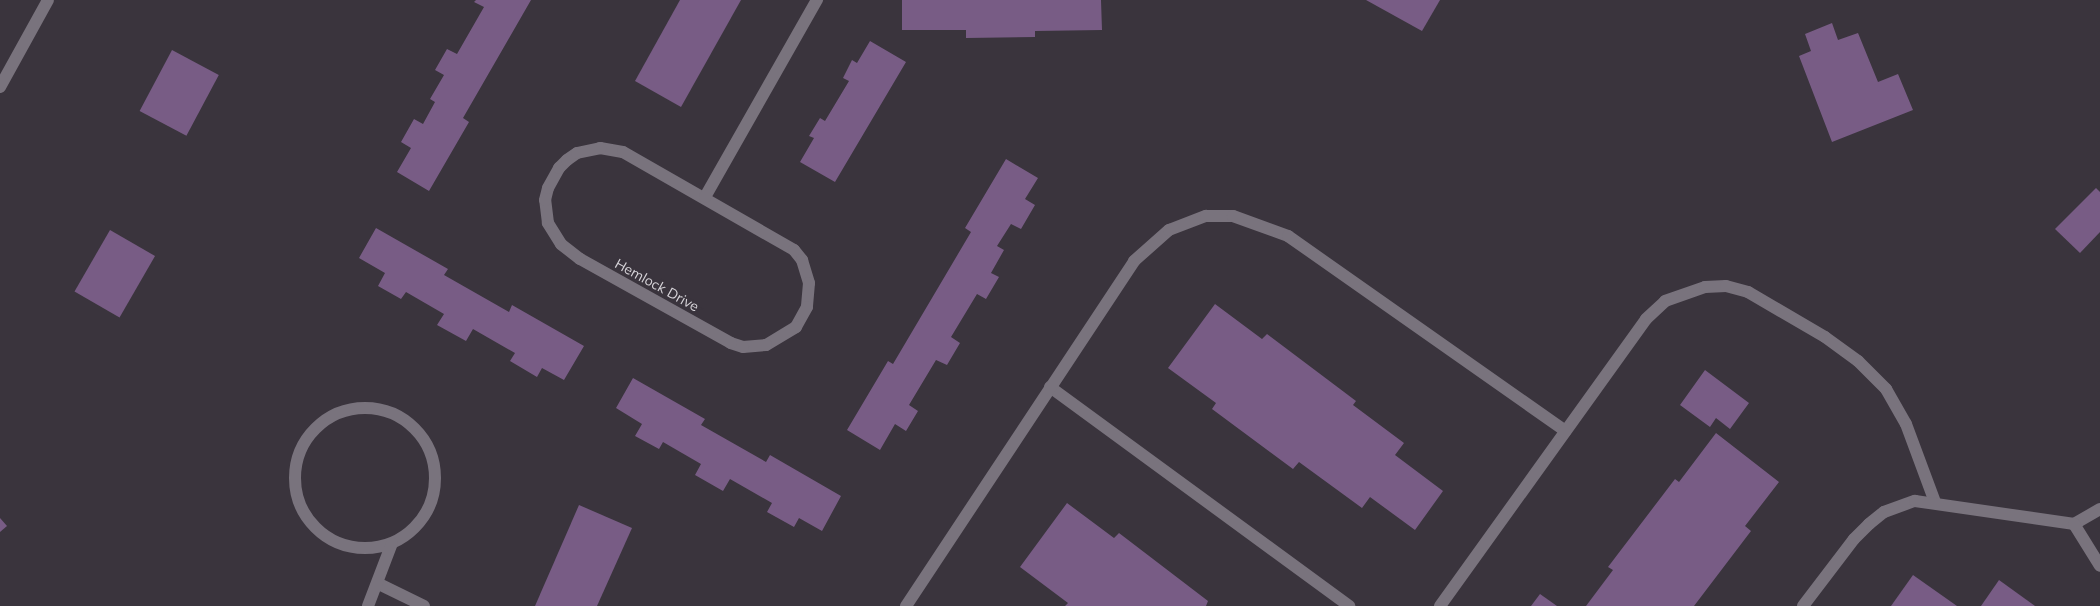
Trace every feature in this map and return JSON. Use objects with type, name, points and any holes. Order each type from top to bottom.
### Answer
[{"type":"street","points":[[0,86],[48,0]]},
{"type":"street","points":[[705,197],[817,0]]},
{"type":"street","name":"Hemlock Drive","points":[[600,148],[623,152],[705,197],[785,242],[802,260],[809,283],[807,306],[796,327],[777,341],[743,346],[704,329],[570,252],[553,234],[546,212],[548,188],[559,168],[577,153],[600,148]]},
{"type":"street","points":[[910,604],[1134,261],[1152,241],[1187,221],[1206,216],[1233,216],[1288,236],[1565,431]]},
{"type":"street","points":[[1440,606],[1646,318],[1665,301],[1684,292],[1726,286],[1748,292],[1825,337],[1858,361],[1886,390],[1906,424],[1935,502]]},
{"type":"street","points":[[1050,387],[1349,606]]},
{"type":"street","points":[[368,606],[379,584],[392,543],[409,533],[423,519],[432,502],[436,482],[434,463],[428,444],[416,428],[400,416],[382,409],[362,407],[343,411],[325,420],[301,448],[295,484],[299,503],[308,519],[337,543],[374,548],[392,543]]},
{"type":"street","points":[[1803,606],[1854,539],[1884,512],[1915,501],[1935,502],[2042,522],[2074,524],[2100,509]]},
{"type":"street","points":[[2074,524],[2100,566]]},
{"type":"street","points":[[379,584],[424,606]]},
{"type":"building","points":[[476,0],[531,0],[463,118],[469,122],[429,191],[397,172],[411,148],[401,142],[414,119],[423,124],[435,102],[430,99],[444,75],[435,70],[447,49],[457,54],[484,7],[474,2]]},
{"type":"building","points":[[680,0],[741,0],[681,107],[635,81]]},
{"type":"building","points":[[902,0],[1101,0],[1102,30],[1035,31],[1035,37],[966,38],[966,30],[902,30]]},
{"type":"building","points":[[1366,0],[1440,0],[1422,31]]},
{"type":"building","points":[[1832,23],[1838,40],[1858,33],[1878,82],[1898,74],[1913,110],[1832,142],[1799,56],[1811,51],[1805,34]]},
{"type":"building","points":[[870,41],[906,62],[835,182],[800,162],[814,138],[809,136],[820,118],[825,121],[849,81],[843,78],[852,60],[857,63]]},
{"type":"building","points":[[172,50],[219,75],[186,136],[140,111]]},
{"type":"building","points":[[1006,159],[1038,178],[1025,199],[1035,205],[1021,229],[1011,224],[997,246],[1004,250],[991,273],[999,277],[986,299],[977,294],[951,337],[960,343],[947,365],[936,360],[909,405],[918,411],[906,431],[895,424],[880,450],[847,430],[888,361],[893,364],[971,232],[965,228]]},
{"type":"building","points":[[2096,188],[2100,192],[2100,232],[2080,253],[2055,229]]},
{"type":"building","points":[[376,228],[448,269],[444,275],[509,312],[512,305],[584,346],[564,380],[542,368],[537,377],[510,361],[515,353],[473,329],[466,341],[437,325],[444,314],[406,292],[401,299],[378,286],[385,273],[359,258]]},
{"type":"building","points":[[110,230],[155,256],[120,317],[75,291]]},
{"type":"building","points":[[1215,304],[1262,339],[1267,334],[1356,401],[1353,405],[1404,443],[1395,455],[1443,491],[1415,530],[1370,497],[1362,508],[1299,462],[1293,469],[1212,409],[1216,403],[1168,368]]},
{"type":"building","points":[[1705,370],[1749,403],[1730,429],[1716,418],[1710,427],[1680,405]]},
{"type":"building","points":[[633,378],[705,419],[701,425],[766,462],[770,455],[841,496],[822,531],[799,518],[794,527],[767,512],[772,503],[730,479],[723,491],[695,475],[701,464],[663,442],[659,449],[635,436],[642,424],[616,408]]},
{"type":"building","points":[[1716,433],[1779,482],[1745,526],[1751,531],[1694,606],[1586,606],[1613,570],[1608,567],[1675,479],[1679,482]]},
{"type":"building","points":[[1067,503],[1114,538],[1119,533],[1208,601],[1206,606],[1065,606],[1068,603],[1020,567]]},
{"type":"building","points":[[579,505],[632,528],[597,606],[535,606]]},
{"type":"building","points":[[0,518],[7,526],[0,532]]},
{"type":"building","points":[[1913,575],[1957,606],[1891,606]]},
{"type":"building","points":[[1999,580],[2035,606],[1981,606]]},
{"type":"building","points":[[1540,594],[1557,606],[1531,606]]}]
